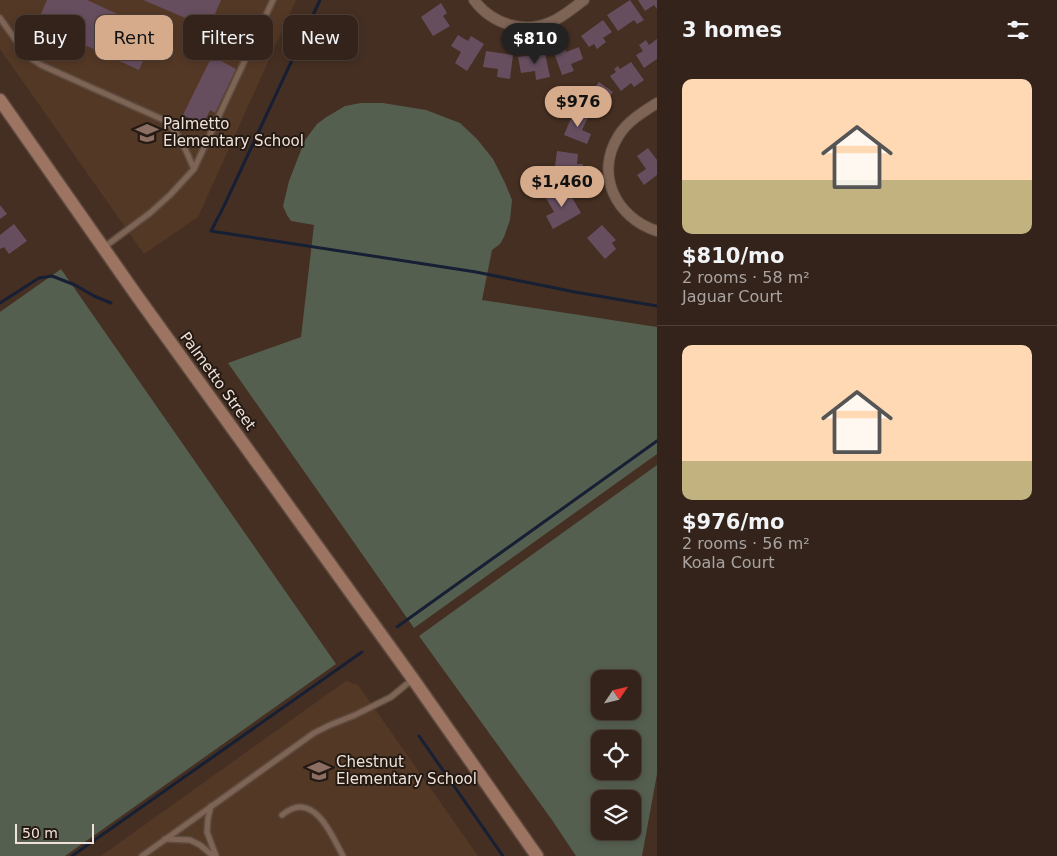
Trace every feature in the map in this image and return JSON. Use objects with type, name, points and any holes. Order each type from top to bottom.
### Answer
[{"type":"main road","name":"Palmetto Street","points":[[0,100],[137,296],[413,679],[537,856]]},
{"type":"street","points":[[474,0],[485,12],[500,22],[526,27],[553,21],[584,0]]},
{"type":"street","points":[[657,103],[632,120],[619,135],[611,152],[609,171],[612,190],[627,214],[641,224],[657,231]]},
{"type":"lane","points":[[103,248],[150,213],[194,169],[273,0]]},
{"type":"lane","points":[[0,18],[27,56],[33,60],[164,120],[172,126],[182,141],[194,169]]},
{"type":"lane","points":[[142,856],[314,733],[391,697],[413,679]]},
{"type":"lane","points":[[211,806],[207,832],[215,856]]},
{"type":"lane","points":[[282,815],[300,807],[313,810],[322,819],[343,856]]},
{"type":"lane","points":[[165,839],[190,840],[215,856]]},
{"type":"shaded area","name":"Palmetto Elementary School","points":[[0,0],[296,0],[289,15],[283,15],[283,29],[273,51],[273,15],[183,15],[183,60],[269,60],[198,217],[144,254],[0,49]]},
{"type":"shaded area","name":"Chestnut Elementary School","points":[[346,681],[358,685],[478,856],[101,856]]},
{"type":"green space","points":[[361,103],[383,103],[426,110],[460,123],[477,139],[493,159],[512,200],[510,220],[504,237],[500,244],[492,250],[482,300],[657,327],[657,454],[414,628],[228,363],[301,337],[314,225],[291,221],[287,215],[283,206],[289,181],[305,140],[317,124],[345,106]]},
{"type":"green space","points":[[61,269],[336,664],[65,856],[0,856],[0,312]]},
{"type":"green space","points":[[657,465],[657,774],[642,856],[576,856],[419,636]]},
{"type":"building","points":[[47,0],[87,0],[119,15],[95,15],[95,50],[85,45],[85,15],[40,15]]},
{"type":"building","points":[[143,0],[221,0],[215,15],[183,15],[183,17]]},
{"type":"building","points":[[630,0],[644,20],[637,24],[634,20],[618,31],[607,15]]},
{"type":"building","points":[[638,0],[657,0],[657,9],[654,5],[645,11]]},
{"type":"building","points":[[441,3],[447,13],[443,16],[450,26],[433,36],[421,17]]},
{"type":"building","points":[[603,20],[612,32],[603,38],[606,42],[597,49],[594,44],[589,47],[581,36]]},
{"type":"building","points":[[458,35],[468,41],[471,36],[484,44],[467,71],[455,63],[461,52],[451,46]]},
{"type":"building","points":[[657,39],[657,59],[644,68],[636,55],[643,51],[639,45],[646,40],[649,45]]},
{"type":"building","points":[[564,45],[566,52],[579,47],[583,59],[571,64],[574,71],[562,75],[553,50]]},
{"type":"building","points":[[486,51],[513,55],[510,79],[497,77],[498,69],[483,67]]},
{"type":"building","points":[[545,53],[550,77],[536,80],[535,71],[521,73],[518,57]]},
{"type":"building","points":[[117,60],[143,60],[139,70]]},
{"type":"building","points":[[210,60],[219,60],[236,69],[215,113],[210,110],[203,125],[183,115]]},
{"type":"building","points":[[631,62],[644,80],[634,87],[631,83],[621,91],[610,76],[616,72],[614,69],[618,66],[620,69]]},
{"type":"building","points":[[599,82],[613,92],[603,106],[607,109],[601,117],[583,104]]},
{"type":"building","points":[[574,111],[588,117],[582,130],[591,134],[587,144],[564,135]]},
{"type":"building","points":[[648,148],[657,160],[657,175],[644,185],[637,175],[646,169],[637,156]]},
{"type":"building","points":[[557,151],[578,154],[577,164],[583,164],[581,178],[554,174]]},
{"type":"building","points":[[566,187],[581,213],[553,229],[546,216],[554,212],[546,198]]},
{"type":"building","points":[[0,205],[7,214],[0,219]]},
{"type":"building","points":[[14,224],[27,241],[9,254],[4,247],[0,249],[0,235]]},
{"type":"building","points":[[602,225],[616,240],[612,243],[616,249],[605,259],[587,238]]},
{"type":"waterway","points":[[320,0],[211,231],[476,272],[657,306]]},
{"type":"waterway","points":[[0,303],[39,278],[52,276],[111,303]]},
{"type":"waterway","points":[[397,627],[657,441]]},
{"type":"waterway","points":[[72,856],[362,652]]},
{"type":"waterway","points":[[419,736],[503,856]]},
{"type":"place","name":"Palmetto Elementary School","points":[[147,133]]},
{"type":"place","name":"Chestnut Elementary School","points":[[319,771]]}]
